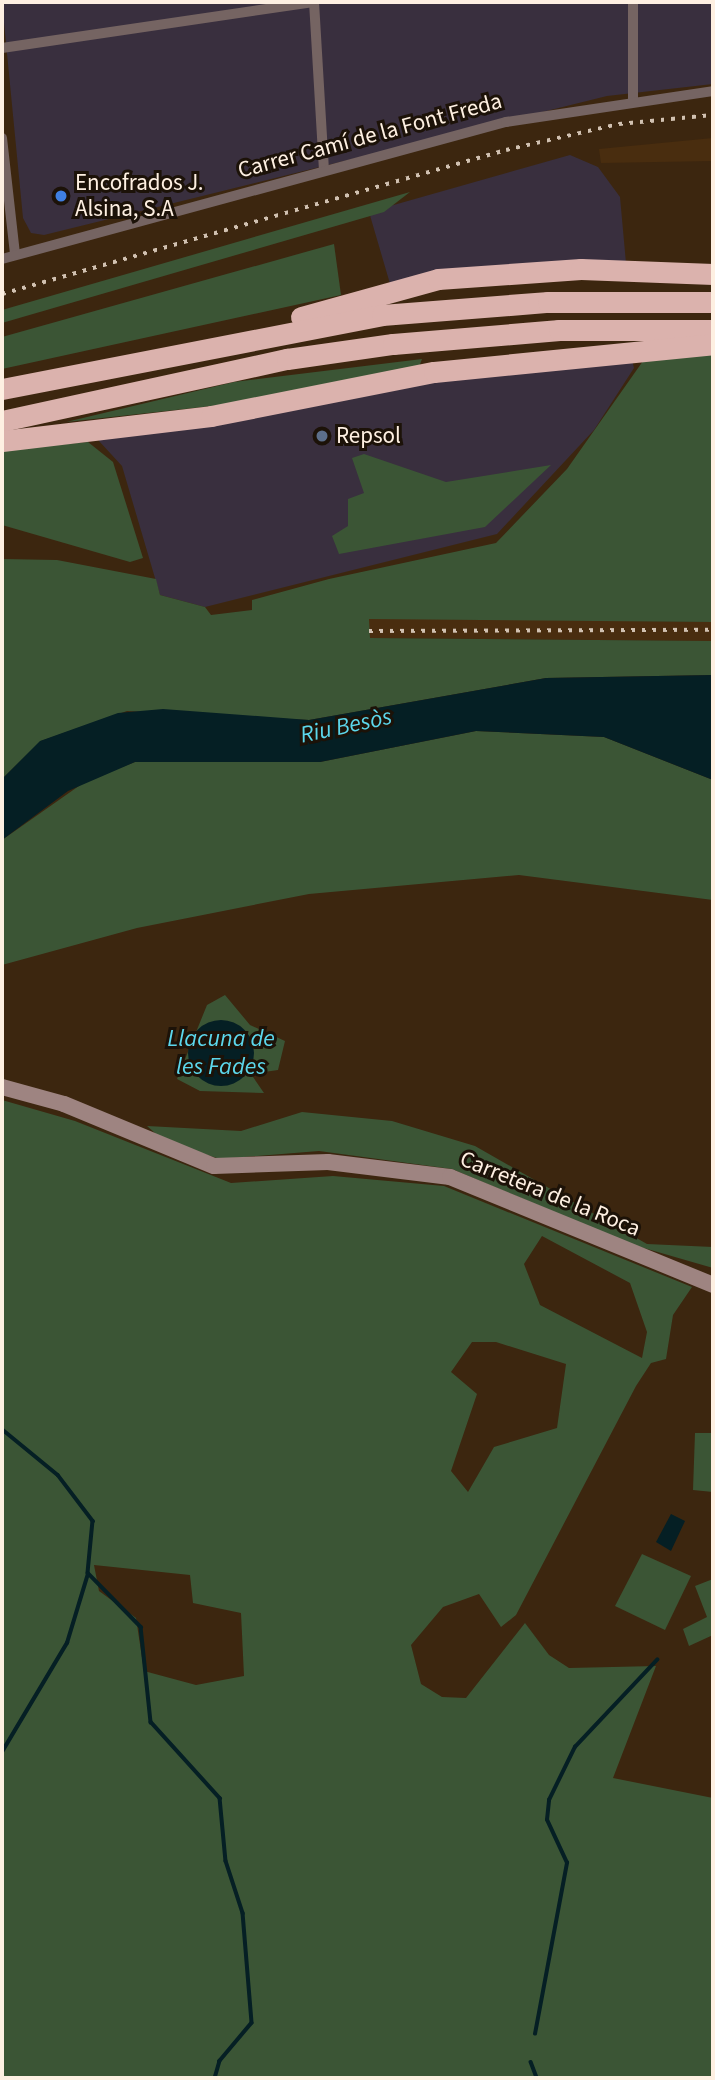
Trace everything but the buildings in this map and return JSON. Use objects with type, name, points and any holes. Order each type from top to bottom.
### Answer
[{"type":"highway","points":[[239,339],[438,278],[581,269],[713,274]]},
{"type":"highway","points":[[2,389],[239,339],[466,306],[713,302]]},
{"type":"highway","points":[[2,421],[275,362],[393,344],[559,330],[713,330]]},
{"type":"highway","points":[[2,441],[211,416],[434,372],[713,344]]},
{"type":"street","points":[[2,47],[313,2],[324,169]]},
{"type":"street","points":[[633,2],[633,99]]},
{"type":"street","name":"Carrer Camí de la Font Freda","points":[[2,258],[506,122],[633,99],[713,92]]},
{"type":"street","points":[[2,138],[6,221],[15,254]]},
{"type":"street","name":"Carretera de la Roca","points":[[2,1087],[53,1100],[205,1164],[328,1162],[450,1177],[713,1285]]},
{"type":"shaded area","points":[[2,2],[713,2],[713,84],[607,96],[44,235],[31,233],[23,218]]},
{"type":"shaded area","points":[[713,138],[713,161],[601,163],[599,149]]},
{"type":"shaded area","points":[[570,155],[598,167],[620,197],[627,274],[545,275],[393,294],[369,212]]},
{"type":"shaded area","points":[[628,343],[634,368],[594,430],[497,534],[205,607],[160,595],[122,466],[99,441],[96,425]]},
{"type":"shaded area","points":[[369,618],[713,622],[713,641],[369,638]]},
{"type":"green space","points":[[410,192],[384,212],[2,323],[2,310]]},
{"type":"green space","points":[[334,244],[341,295],[2,369],[2,337]]},
{"type":"green space","points":[[713,352],[713,622],[369,619],[370,638],[713,641],[713,675],[546,678],[309,720],[127,711],[41,741],[2,779],[2,559],[57,560],[156,579],[160,595],[205,607],[211,615],[252,610],[252,600],[329,579],[496,543],[567,469],[643,361]]},
{"type":"green space","points":[[422,359],[419,367],[248,402],[66,422],[234,382]]},
{"type":"green space","points":[[88,442],[113,462],[143,558],[130,562],[2,525],[2,450]]},
{"type":"green space","points":[[364,454],[446,482],[551,465],[485,527],[339,554],[332,536],[348,526],[348,499],[364,493],[352,458]]},
{"type":"green space","points":[[476,731],[604,737],[713,780],[713,900],[519,875],[309,894],[137,928],[2,965],[2,840],[86,781],[135,762],[320,762]]},
{"type":"green space","points":[[225,995],[250,1025],[285,1041],[278,1070],[251,1074],[264,1093],[200,1091],[177,1079],[207,1005]]},
{"type":"green space","points":[[2,1100],[75,1121],[231,1183],[333,1176],[444,1186],[692,1287],[673,1315],[666,1359],[651,1363],[636,1386],[516,1615],[501,1627],[479,1594],[443,1607],[411,1645],[421,1684],[442,1697],[466,1698],[525,1623],[549,1655],[569,1668],[656,1666],[613,1778],[713,1798],[713,2078],[2,2078]],"holes":[[[542,1236],[630,1283],[647,1332],[642,1358],[540,1305],[524,1264]],[[472,1342],[496,1342],[566,1364],[557,1428],[494,1447],[468,1492],[451,1471],[477,1394],[451,1372]],[[94,1565],[190,1575],[193,1603],[241,1613],[244,1676],[196,1685],[144,1671],[136,1618],[99,1591]]]},
{"type":"green space","points":[[302,1112],[392,1121],[475,1146],[647,1244],[713,1247],[713,1268],[630,1244],[452,1169],[319,1151],[220,1159],[164,1141],[147,1126],[241,1131]]},
{"type":"green space","points":[[695,1433],[713,1433],[713,1492],[693,1490]]},
{"type":"green space","points":[[642,1554],[691,1576],[665,1630],[615,1606]]},
{"type":"green space","points":[[713,1579],[713,1635],[689,1646],[683,1629],[707,1617],[695,1586]]},
{"type":"water","name":"Riu Besòs","points":[[713,675],[713,780],[604,737],[476,731],[320,762],[135,762],[68,791],[2,840],[2,779],[40,741],[118,713],[163,709],[309,720],[546,678]]},
{"type":"water","name":"Llacuna de les Fades","points":[[221,1020],[234,1023],[244,1030],[251,1040],[254,1053],[251,1066],[244,1076],[234,1083],[221,1086],[208,1083],[198,1076],[191,1066],[188,1053],[191,1040],[198,1030],[208,1023]]},
{"type":"water","points":[[671,1514],[685,1521],[671,1551],[656,1542]]},
{"type":"waterway","points":[[2,1429],[58,1475],[93,1521],[88,1573],[141,1627],[151,1722],[220,1798],[226,1861],[243,1913],[252,2023],[220,2061],[215,2078]]},
{"type":"waterway","points":[[2,1752],[67,1643],[88,1574]]},
{"type":"waterway","points":[[535,2034],[567,1863],[547,1820],[549,1800],[575,1747],[657,1660]]},
{"type":"waterway","points":[[531,2062],[537,2078]]},
{"type":"railway","points":[[2,294],[506,150],[619,124],[713,115]]},
{"type":"railway","points":[[369,631],[713,630]]},
{"type":"place","name":"Encofrados J. Alsina, S.A","points":[[61,196]]},
{"type":"place","name":"Repsol","points":[[322,436]]}]
